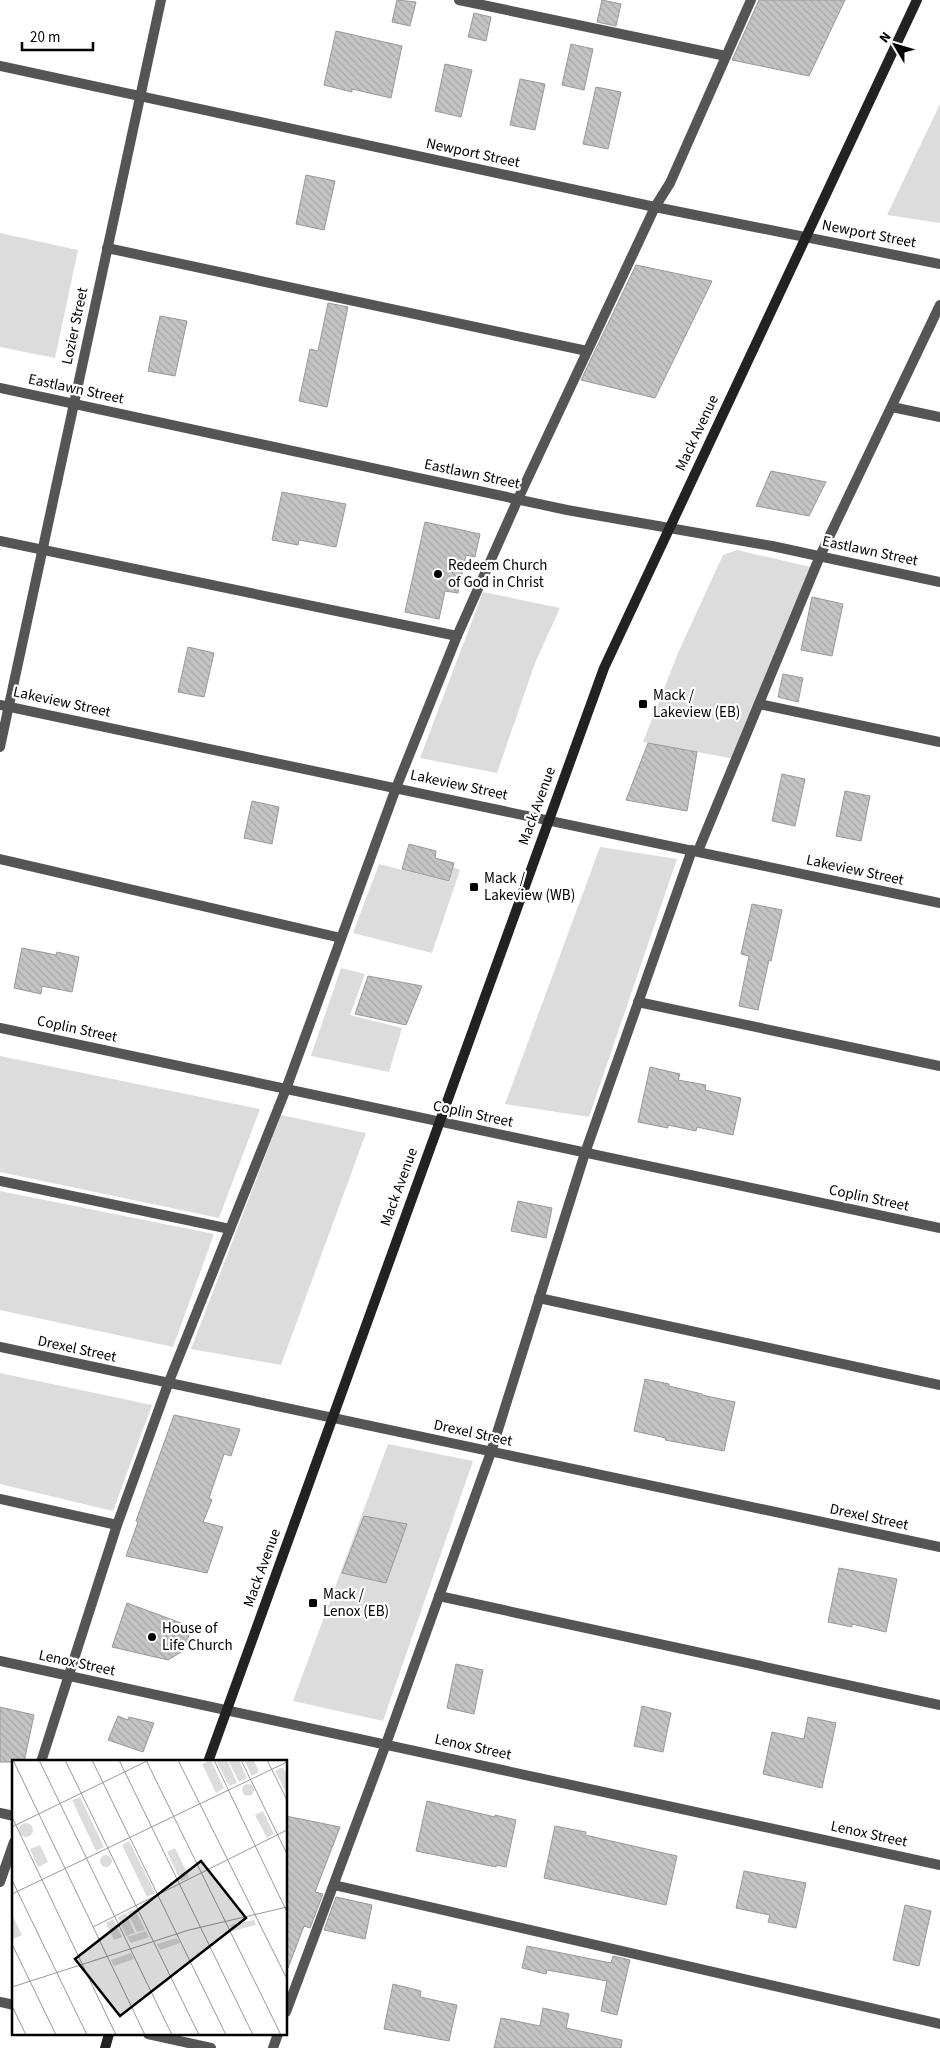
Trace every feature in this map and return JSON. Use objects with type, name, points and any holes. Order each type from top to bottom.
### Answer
[{"type":"main road","name":"Mack Avenue","points":[[209,1760],[604,668],[917,0]]},
{"type":"main road","points":[[105,2048],[109,2036]]},
{"type":"street","name":"Lozier Street","points":[[0,747],[4,705],[42,550],[161,0]]},
{"type":"street","points":[[459,0],[726,56]]},
{"type":"street","points":[[42,1760],[70,1677],[117,1525],[168,1384],[286,1089],[396,788],[457,636],[587,351],[655,207],[670,184],[751,0]]},
{"type":"street","name":"Newport Street","points":[[0,66],[655,207],[940,264]]},
{"type":"street","points":[[107,248],[587,351]]},
{"type":"street","points":[[289,1995],[334,1885],[491,1452],[584,1153],[695,851],[759,704],[820,556],[940,305]]},
{"type":"street","name":"Eastlawn Street","points":[[0,388],[518,499],[820,556],[940,582]]},
{"type":"street","points":[[892,407],[940,417]]},
{"type":"street","points":[[0,541],[457,636]]},
{"type":"street","points":[[759,704],[940,742]]},
{"type":"street","name":"Lakeview Street","points":[[4,705],[940,903]]},
{"type":"street","points":[[0,859],[341,938]]},
{"type":"street","points":[[638,1002],[940,1066]]},
{"type":"street","name":"Coplin Street","points":[[0,1028],[940,1228]]},
{"type":"street","points":[[0,1181],[230,1229]]},
{"type":"street","points":[[539,1298],[940,1385]]},
{"type":"street","name":"Drexel Street","points":[[0,1347],[940,1548]]},
{"type":"street","points":[[0,1499],[117,1525]]},
{"type":"street","points":[[439,1596],[940,1705]]},
{"type":"street","name":"Lenox Street","points":[[0,1661],[940,1865]]},
{"type":"street","points":[[0,1882],[12,1848]]},
{"type":"street","points":[[334,1885],[940,2024]]},
{"type":"street","points":[[157,2036],[211,2048]]},
{"type":"street","points":[[273,2048],[277,2036]]},
{"type":"shaded area","points":[[940,104],[940,223],[887,215]]},
{"type":"shaded area","points":[[0,233],[78,250],[55,358],[0,347]]},
{"type":"shaded area","points":[[737,550],[811,567],[735,759],[643,742],[678,653],[723,555]]},
{"type":"shaded area","points":[[483,592],[560,608],[535,663],[497,773],[420,758]]},
{"type":"shaded area","points":[[600,847],[677,859],[589,1117],[505,1104]]},
{"type":"shaded area","points":[[379,864],[450,882],[453,867],[460,870],[432,953],[353,933]]},
{"type":"shaded area","points":[[341,968],[365,974],[350,1015],[402,1028],[389,1072],[311,1056]]},
{"type":"shaded area","points":[[0,1056],[260,1109],[219,1218],[0,1172]]},
{"type":"shaded area","points":[[281,1115],[366,1133],[281,1365],[191,1349]]},
{"type":"shaded area","points":[[0,1191],[214,1234],[173,1347],[0,1310]]},
{"type":"shaded area","points":[[0,1373],[152,1405],[113,1511],[0,1484]]},
{"type":"shaded area","points":[[388,1444],[473,1461],[383,1721],[293,1701]]},
{"type":"building","points":[[397,0],[416,2],[410,26],[392,22]]},
{"type":"building","points":[[602,0],[621,4],[616,26],[597,22]]},
{"type":"building","points":[[759,0],[845,0],[809,76],[732,60]]},
{"type":"building","points":[[474,13],[491,17],[486,41],[468,37]]},
{"type":"building","points":[[336,31],[402,46],[391,98],[352,89],[352,92],[324,85]]},
{"type":"building","points":[[571,44],[593,49],[584,90],[562,85]]},
{"type":"building","points":[[445,64],[472,70],[461,117],[435,111]]},
{"type":"building","points":[[520,79],[545,84],[535,130],[510,125]]},
{"type":"building","points":[[596,87],[621,92],[608,149],[583,144]]},
{"type":"building","points":[[306,175],[335,181],[324,230],[296,224]]},
{"type":"building","points":[[636,265],[712,281],[655,398],[581,380]]},
{"type":"building","points":[[328,303],[348,307],[327,407],[299,401],[310,349],[318,351]]},
{"type":"building","points":[[160,316],[187,321],[175,376],[148,371]]},
{"type":"building","points":[[771,471],[826,482],[809,516],[756,506]]},
{"type":"building","points":[[282,492],[346,504],[336,547],[299,540],[298,545],[272,540]]},
{"type":"building","name":"Redeem Church of God in Christ","points":[[425,522],[480,534],[475,557],[466,555],[458,593],[445,591],[439,619],[405,612]]},
{"type":"building","points":[[812,597],[843,604],[832,656],[801,650]]},
{"type":"building","points":[[188,647],[214,653],[204,697],[178,692]]},
{"type":"building","points":[[783,674],[803,678],[798,702],[778,697]]},
{"type":"building","points":[[648,743],[697,752],[687,811],[626,800]]},
{"type":"building","points":[[782,774],[805,779],[795,826],[772,821]]},
{"type":"building","points":[[845,791],[870,796],[861,841],[836,836]]},
{"type":"building","points":[[252,801],[279,807],[272,844],[244,838]]},
{"type":"building","points":[[409,844],[436,851],[435,858],[454,863],[449,881],[402,869]]},
{"type":"building","points":[[752,904],[782,910],[758,1010],[739,1006],[749,956],[741,954]]},
{"type":"building","points":[[22,948],[56,955],[57,952],[79,957],[72,992],[42,986],[41,994],[14,988]]},
{"type":"building","points":[[368,976],[422,986],[406,1025],[355,1014]]},
{"type":"building","points":[[650,1067],[680,1074],[678,1080],[706,1085],[705,1090],[741,1098],[733,1135],[697,1127],[696,1131],[668,1125],[668,1128],[638,1122]]},
{"type":"building","points":[[518,1201],[552,1208],[546,1238],[511,1231]]},
{"type":"building","points":[[645,1379],[735,1402],[724,1451],[665,1440],[666,1438],[634,1431]]},
{"type":"building","points":[[174,1415],[240,1429],[231,1456],[224,1454],[209,1498],[212,1500],[203,1522],[223,1527],[207,1573],[126,1556],[138,1522],[136,1521]]},
{"type":"building","points":[[364,1516],[407,1524],[386,1583],[342,1573]]},
{"type":"building","points":[[839,1568],[897,1579],[886,1632],[852,1624],[852,1627],[828,1622]]},
{"type":"building","name":"House of Life Church","points":[[127,1603],[192,1627],[183,1651],[168,1660],[112,1647]]},
{"type":"building","points":[[456,1664],[483,1670],[474,1714],[447,1708]]},
{"type":"building","points":[[642,1706],[671,1713],[663,1752],[634,1746]]},
{"type":"building","points":[[0,1707],[34,1715],[24,1760],[0,1762]]},
{"type":"building","points":[[118,1716],[128,1720],[129,1717],[154,1723],[143,1752],[108,1740]]},
{"type":"building","points":[[808,1717],[836,1723],[822,1788],[763,1774],[772,1732],[804,1739]]},
{"type":"building","points":[[427,1801],[516,1820],[506,1867],[496,1865],[496,1867],[416,1851]]},
{"type":"building","points":[[288,1816],[340,1827],[315,1892],[323,1894],[310,1928],[304,1926],[288,1968]]},
{"type":"building","points":[[555,1826],[586,1832],[585,1835],[677,1856],[666,1905],[544,1878]]},
{"type":"building","points":[[744,1871],[806,1883],[796,1928],[768,1922],[770,1915],[736,1908]]},
{"type":"building","points":[[336,1897],[372,1905],[365,1939],[324,1930]]},
{"type":"building","points":[[905,1905],[931,1911],[919,1966],[893,1960]]},
{"type":"building","points":[[527,1946],[611,1963],[613,1956],[630,1960],[617,2015],[601,2011],[607,1981],[547,1970],[546,1974],[522,1968]]},
{"type":"building","points":[[393,1984],[421,1991],[420,1997],[457,2005],[449,2041],[384,2029]]},
{"type":"building","points":[[543,2008],[569,2014],[566,2028],[622,2040],[621,2048],[494,2048],[501,2018],[540,2026]]},
{"type":"place","name":"Redeem Church of God in Christ","points":[[438,574]]},
{"type":"place","name":"Mack / Lakeview (EB)","points":[[643,704]]},
{"type":"place","name":"Mack / Lakeview (WB)","points":[[474,887]]},
{"type":"place","name":"Mack / Lenox (EB)","points":[[313,1603]]},
{"type":"place","name":"House of Life Church","points":[[152,1637]]}]
